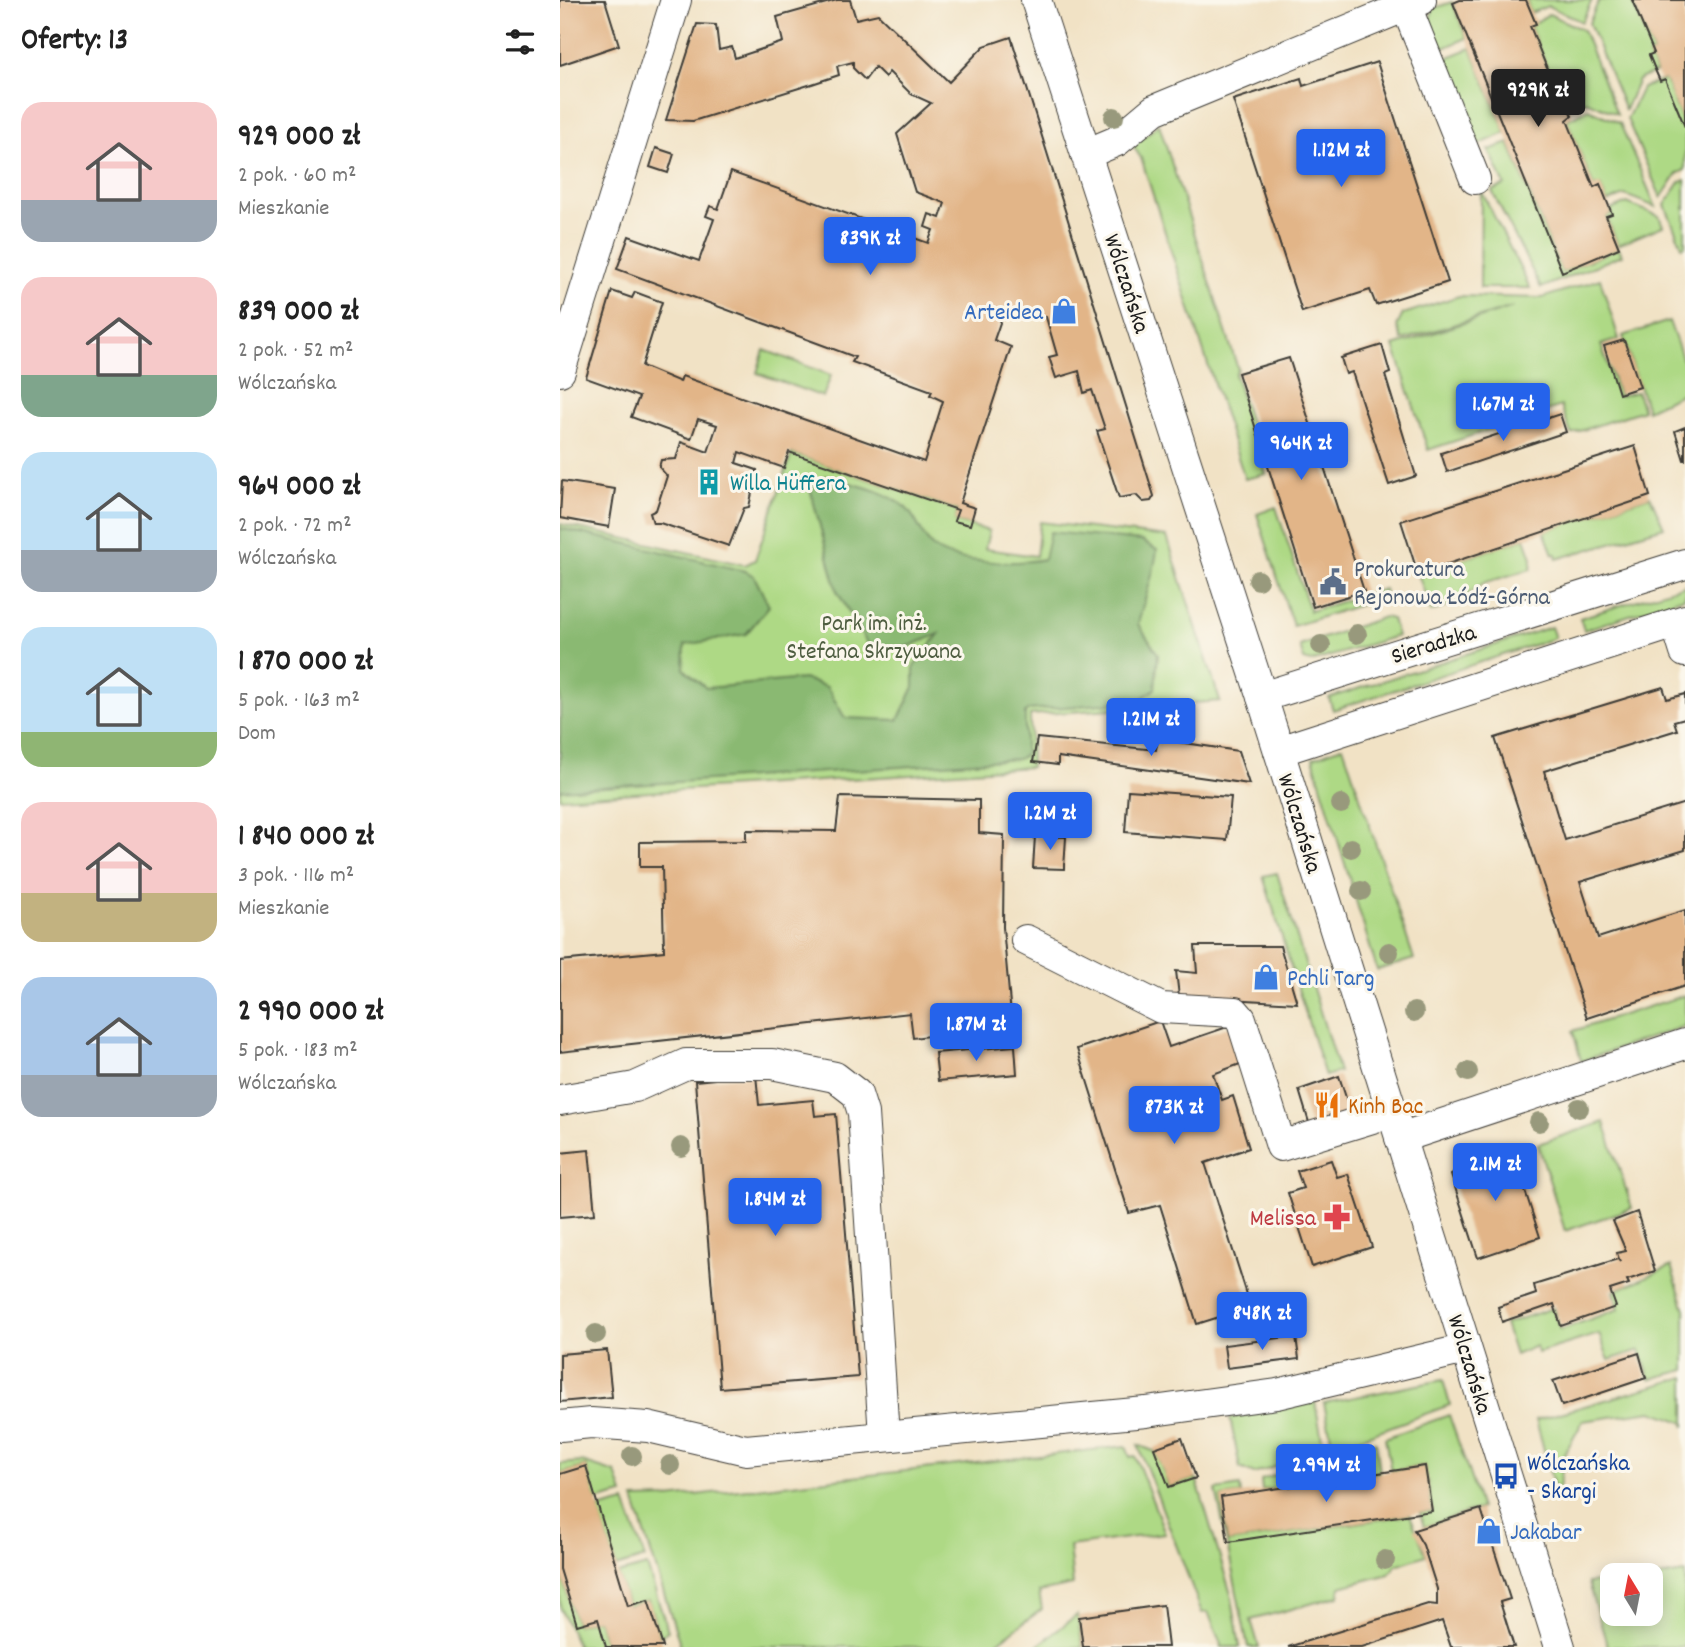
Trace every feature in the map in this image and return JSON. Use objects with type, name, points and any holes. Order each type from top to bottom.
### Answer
[{"type":"street","points":[[560,372],[676,0]]},
{"type":"street","name":"Wólczańska","points":[[1036,0],[1262,697],[1560,1647]]},
{"type":"street","points":[[1086,154],[1117,141],[1154,110],[1414,3],[1475,179]]},
{"type":"street","name":"Sieradzka","points":[[1262,697],[1685,564]]},
{"type":"street","points":[[1279,751],[1680,621],[1685,652]]},
{"type":"street","points":[[1026,940],[1161,1008],[1235,1012],[1241,1019],[1281,1146],[1396,1125],[1685,1044]]},
{"type":"street","points":[[560,1100],[635,1087],[686,1064],[772,1064],[835,1077],[857,1094],[863,1113],[884,1436]]},
{"type":"street","points":[[560,1426],[591,1423],[648,1427],[746,1450],[1146,1412],[1277,1394],[1466,1349]]},
{"type":"green space","points":[[1526,0],[1592,0],[1582,22],[1548,6],[1531,13]]},
{"type":"green space","points":[[1599,0],[1632,0],[1654,53],[1649,55],[1656,72],[1638,80],[1625,110],[1589,23]]},
{"type":"green space","points":[[1452,2],[1467,38],[1435,52],[1425,30],[1434,8]]},
{"type":"green space","points":[[1549,14],[1583,30],[1617,114],[1586,101],[1568,108],[1562,91],[1557,93],[1530,26]]},
{"type":"green space","points":[[1471,48],[1506,133],[1473,147],[1438,61]]},
{"type":"green space","points":[[1665,79],[1685,127],[1685,170],[1677,174],[1661,198],[1627,119],[1642,88]]},
{"type":"green space","points":[[1588,109],[1620,123],[1656,207],[1625,195],[1607,202],[1600,185],[1594,187],[1567,120]]},
{"type":"green space","points":[[1159,124],[1238,369],[1235,375],[1266,474],[1245,479],[1141,158],[1133,146]]},
{"type":"green space","points":[[1509,143],[1562,272],[1619,248],[1622,255],[1541,288],[1492,191],[1505,185],[1489,150]]},
{"type":"green space","points":[[1685,180],[1685,246],[1682,247],[1665,205],[1680,182]]},
{"type":"green space","points":[[1481,190],[1530,288],[1480,288]]},
{"type":"green space","points":[[1627,203],[1659,216],[1663,226],[1618,245],[1606,216],[1612,214],[1610,210]]},
{"type":"green space","points":[[1600,279],[1619,339],[1601,345],[1619,396],[1637,392],[1643,410],[1571,434],[1561,406],[1428,450],[1394,346],[1513,307],[1402,340],[1397,326],[1403,314],[1459,296],[1542,298]]},
{"type":"green space","points":[[1669,321],[1685,366],[1685,392],[1647,410],[1623,336]]},
{"type":"green space","points":[[764,350],[831,375],[823,397],[757,373]]},
{"type":"green space","name":"Park im. inż. Stefana Skrzywana","points":[[792,453],[958,510],[955,521],[989,531],[985,549],[1036,556],[1040,522],[1167,537],[1220,701],[1030,715],[1031,767],[560,798],[560,524],[745,565],[755,560]]},
{"type":"green space","name":"Park im. inż. Stefana Skrzywana","points":[[825,476],[867,488],[897,501],[909,512],[932,546],[947,555],[960,558],[1005,562],[1044,559],[1050,532],[1142,541],[1157,550],[1138,624],[1158,654],[1155,689],[1138,701],[1029,710],[1025,713],[1025,755],[1018,759],[560,790],[560,528],[745,571],[754,576],[769,606],[746,634],[685,645],[684,669],[706,688],[804,679],[827,687],[845,718],[898,720],[914,687],[914,666],[939,634],[907,647],[872,652],[837,591],[810,488]]},
{"type":"green space","points":[[1650,496],[1664,527],[1557,559],[1556,554],[1553,554],[1544,531]]},
{"type":"green space","points":[[1276,507],[1310,611],[1384,589],[1386,597],[1293,626],[1257,514]]},
{"type":"green space","points":[[1525,538],[1532,558],[1531,569],[1484,583],[1454,604],[1431,612],[1418,574]]},
{"type":"green space","points":[[1685,585],[1685,597],[1584,630],[1580,618]]},
{"type":"green space","points":[[1384,617],[1392,619],[1397,636],[1311,662],[1304,660],[1300,646]]},
{"type":"green space","points":[[1551,627],[1555,638],[1333,710],[1329,698]]},
{"type":"green space","points":[[1343,746],[1414,959],[1377,970],[1313,758]]},
{"type":"green space","points":[[1277,873],[1339,1072],[1325,1076],[1263,876]]},
{"type":"green space","points":[[1685,995],[1685,1026],[1581,1061],[1573,1031]]},
{"type":"green space","points":[[1604,1122],[1632,1208],[1565,1231],[1538,1144]]},
{"type":"green space","points":[[1671,1266],[1685,1310],[1685,1370],[1650,1379],[1640,1350],[1609,1360],[1599,1334],[1538,1353],[1536,1346],[1515,1355],[1505,1324],[1553,1308],[1560,1330],[1619,1309],[1614,1291]]},
{"type":"green space","points":[[1685,1377],[1685,1427],[1683,1422],[1652,1411],[1583,1421],[1565,1453],[1557,1499],[1536,1420]]},
{"type":"green space","points":[[1443,1380],[1450,1405],[1333,1448],[1324,1403]]},
{"type":"green space","points":[[1315,1402],[1324,1450],[1254,1474],[1240,1468],[1230,1418]]},
{"type":"green space","points":[[1449,1415],[1481,1508],[1424,1527],[1420,1513],[1432,1511],[1425,1466],[1391,1471],[1385,1438]]},
{"type":"green space","points":[[1376,1442],[1380,1473],[1328,1480],[1326,1458]]},
{"type":"green space","points":[[1138,1445],[1156,1452],[1169,1487],[1196,1478],[1232,1598],[1240,1647],[1222,1647],[1208,1612],[1202,1613]]},
{"type":"green space","points":[[1126,1446],[1130,1457],[1135,1456],[1165,1533],[1069,1546],[1073,1585],[1039,1592],[1042,1609],[991,1647],[681,1647],[634,1499],[668,1498]]},
{"type":"green space","points":[[582,1462],[616,1473],[623,1494],[596,1501],[586,1466],[560,1474],[560,1464]]},
{"type":"green space","points":[[1311,1464],[1317,1482],[1262,1490],[1261,1480]]},
{"type":"green space","points":[[1240,1486],[1241,1494],[1221,1497],[1228,1542],[1410,1515],[1426,1555],[1396,1565],[1389,1574],[1340,1587],[1339,1596],[1251,1620],[1259,1647],[1248,1647],[1216,1490]]},
{"type":"green space","points":[[625,1502],[645,1558],[616,1567],[598,1509]]},
{"type":"green space","points":[[647,1566],[668,1631],[660,1637],[648,1600],[628,1606],[618,1574]]},
{"type":"green space","points":[[560,1569],[577,1625],[598,1619],[606,1647],[578,1647],[560,1608]]},
{"type":"green space","points":[[1685,1573],[1685,1647],[1608,1647],[1601,1626],[1663,1626],[1663,1576]]},
{"type":"green space","points":[[1600,1582],[1600,1621],[1588,1583]]},
{"type":"green space","points":[[1077,1615],[1083,1647],[1036,1647]]},
{"type":"building","points":[[560,0],[605,0],[619,45],[560,65]]},
{"type":"building","points":[[837,0],[850,0],[856,19],[878,14],[949,82],[984,46],[1011,37],[1154,496],[1151,501],[1143,502],[1136,495],[1119,498],[1097,431],[1105,429],[1092,390],[1084,393],[1079,371],[1056,378],[1049,357],[1057,355],[1046,317],[1002,317],[994,340],[1011,347],[960,503],[975,508],[970,525],[954,521],[958,510],[789,452],[784,468],[739,452],[736,463],[757,470],[749,507],[744,508],[729,546],[653,523],[650,513],[656,510],[667,476],[659,467],[661,460],[676,459],[681,442],[708,452],[717,425],[698,419],[691,439],[631,417],[639,397],[586,378],[612,291],[632,298],[635,292],[662,302],[642,366],[680,382],[682,376],[924,462],[943,401],[930,395],[932,391],[852,362],[855,357],[617,269],[629,236],[699,261],[714,219],[706,216],[710,206],[718,209],[731,172],[928,243],[933,230],[925,227],[929,214],[940,218],[945,203],[915,192],[897,134],[931,103],[911,94],[889,72],[885,77],[875,67],[865,80],[853,68],[853,62],[837,66],[839,75],[693,121],[666,120],[697,24],[716,25],[719,50],[732,47],[735,58],[783,42],[777,17]]},
{"type":"building","points":[[1460,0],[1526,0],[1536,24],[1530,26],[1557,93],[1561,91],[1572,116],[1567,120],[1594,187],[1600,184],[1612,214],[1606,216],[1619,248],[1562,272],[1453,3]]},
{"type":"building","points":[[1632,0],[1685,0],[1685,127],[1665,79],[1660,81],[1656,72],[1649,55],[1654,53]]},
{"type":"building","points":[[1377,62],[1448,282],[1376,305],[1370,290],[1302,312],[1233,100],[1301,78],[1303,86]]},
{"type":"building","points":[[656,148],[674,154],[668,173],[650,167]]},
{"type":"building","points":[[1624,340],[1640,387],[1619,394],[1604,346]]},
{"type":"building","points":[[1382,345],[1390,373],[1385,375],[1416,476],[1389,485],[1352,372],[1346,374],[1341,358]]},
{"type":"building","points":[[1289,358],[1364,591],[1313,607],[1238,373]]},
{"type":"building","points":[[1560,414],[1566,432],[1447,472],[1441,453]]},
{"type":"building","points":[[1685,427],[1685,460],[1684,460],[1675,431]]},
{"type":"building","points":[[1635,446],[1650,496],[1418,574],[1401,521]]},
{"type":"building","points":[[562,481],[615,489],[609,527],[560,518]]},
{"type":"building","points":[[1663,687],[1667,699],[1685,694],[1685,718],[1674,721],[1677,730],[1544,771],[1565,840],[1685,803],[1685,850],[1580,882],[1598,938],[1685,910],[1685,986],[1587,1018],[1495,738]]},
{"type":"building","points":[[1037,738],[1156,750],[1158,739],[1238,751],[1249,784],[1058,757],[1058,765],[1033,762]]},
{"type":"building","points":[[1128,790],[1231,797],[1227,840],[1125,832]]},
{"type":"building","points":[[840,797],[979,800],[979,833],[1004,835],[1003,927],[1012,1026],[913,1038],[910,1013],[560,1052],[560,961],[664,951],[662,867],[640,867],[640,842],[746,841],[746,830],[836,831]]},
{"type":"building","points":[[1035,836],[1066,837],[1064,869],[1033,868]]},
{"type":"building","points":[[1195,946],[1280,946],[1297,1003],[1179,996],[1176,971],[1197,973]]},
{"type":"building","points":[[1160,1021],[1169,1047],[1230,1026],[1243,1063],[1213,1074],[1222,1100],[1233,1096],[1249,1148],[1205,1163],[1251,1307],[1197,1324],[1160,1205],[1129,1213],[1077,1049]]},
{"type":"building","points":[[1015,1046],[1017,1074],[938,1081],[935,1053]]},
{"type":"building","points":[[756,1075],[759,1105],[813,1100],[815,1116],[836,1114],[858,1377],[720,1388],[695,1081]]},
{"type":"building","points":[[1339,1076],[1352,1116],[1311,1129],[1299,1090]]},
{"type":"building","points":[[1511,1147],[1540,1237],[1478,1258],[1451,1175],[1458,1166]]},
{"type":"building","points":[[589,1150],[595,1214],[560,1217],[560,1153]]},
{"type":"building","points":[[1331,1160],[1337,1177],[1348,1174],[1372,1247],[1312,1267],[1288,1193],[1303,1188],[1297,1171]]},
{"type":"building","points":[[1637,1212],[1655,1271],[1627,1280],[1629,1284],[1610,1290],[1616,1307],[1561,1326],[1554,1304],[1502,1322],[1498,1307],[1536,1294],[1534,1285],[1618,1259],[1620,1262],[1617,1253],[1626,1251],[1613,1221]]},
{"type":"building","points":[[1296,1336],[1299,1359],[1227,1368],[1224,1345]]},
{"type":"building","points":[[607,1350],[612,1397],[560,1402],[560,1354]]},
{"type":"building","points":[[1639,1353],[1646,1378],[1562,1406],[1553,1381]]},
{"type":"building","points":[[1182,1438],[1196,1478],[1169,1487],[1154,1448]]},
{"type":"building","points":[[586,1466],[628,1606],[648,1600],[663,1647],[606,1647],[598,1619],[577,1625],[560,1569],[560,1474]]},
{"type":"building","points":[[1425,1466],[1432,1511],[1228,1542],[1221,1497]]},
{"type":"building","points":[[1481,1509],[1510,1599],[1500,1602],[1514,1647],[1451,1647],[1442,1621],[1362,1647],[1288,1647],[1428,1604],[1437,1605],[1437,1589],[1423,1545],[1414,1530]]},
{"type":"building","points":[[1163,1605],[1168,1647],[1083,1647],[1079,1617]]},
{"type":"place","name":"Arteidea","points":[[1064,311]]},
{"type":"place","name":"Willa Hüffera","points":[[709,482]]},
{"type":"place","name":"Prokuratura Rejonowa Łódź-Górna","points":[[1333,582]]},
{"type":"place","name":"Pchli Targ","points":[[1266,977]]},
{"type":"place","name":"Kinh Bac","points":[[1327,1105]]},
{"type":"place","name":"Melissa","points":[[1337,1217]]},
{"type":"place","name":"Wólczańska - Skargi","points":[[1506,1476]]},
{"type":"place","name":"Jakabar","points":[[1489,1531]]}]
